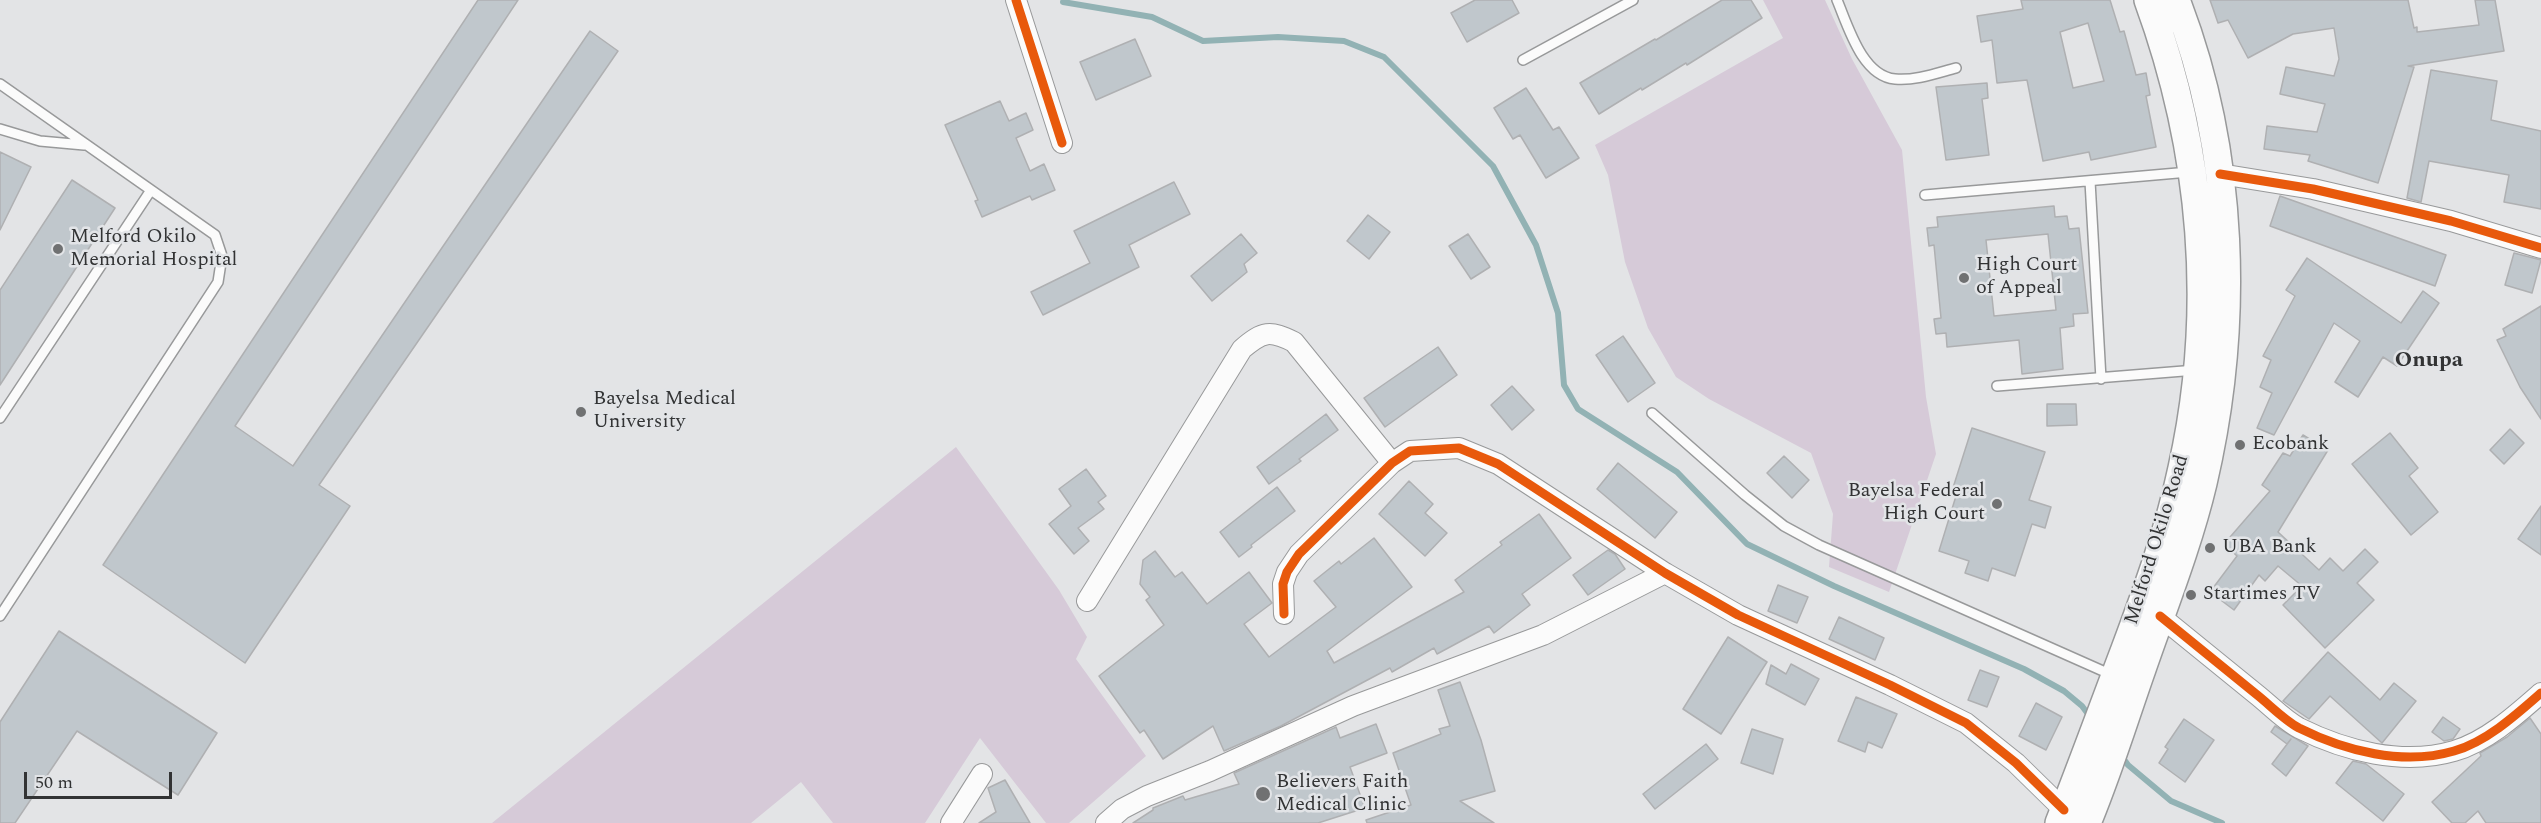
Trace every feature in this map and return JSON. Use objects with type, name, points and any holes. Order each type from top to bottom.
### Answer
[{"type":"main road","name":"Melford Okilo Road","points":[[2126,680],[2160,616],[2203,483],[2218,394],[2226,324],[2226,262],[2207,173],[2183,114],[2166,47],[2148,0]]},
{"type":"main road","name":"Melford Okilo Road","points":[[2070,819],[2088,784],[2126,680],[2182,468],[2198,370],[2202,331],[2201,253],[2207,173],[2214,135],[2203,82],[2176,0]]},
{"type":"street","points":[[1016,0],[1062,143]]},
{"type":"street","points":[[2207,173],[2313,189],[2451,221],[2541,248]]},
{"type":"street","points":[[1086,601],[1242,349],[1257,336],[1275,333],[1294,342],[1392,463]]},
{"type":"street","points":[[1284,614],[1283,584],[1287,572],[1299,554],[1392,463],[1410,451],[1459,448],[1498,464],[1665,573],[1738,615],[1890,685],[1965,723],[2016,763],[2070,819]]},
{"type":"street","points":[[1106,823],[1122,809],[1147,796],[1210,771],[1353,706],[1543,635],[1665,573]]},
{"type":"street","points":[[2160,616],[2297,727],[2336,743],[2380,755],[2418,757],[2455,751],[2472,744],[2520,712],[2541,693]]},
{"type":"street","points":[[951,823],[982,774]]},
{"type":"lane","points":[[1523,60],[1633,0]]},
{"type":"lane","points":[[1837,0],[1858,51],[1878,73],[1894,80],[1956,68]]},
{"type":"lane","points":[[0,84],[214,235],[222,256],[218,282],[0,616]]},
{"type":"lane","points":[[0,129],[40,141],[86,145]]},
{"type":"lane","points":[[1925,195],[2207,173]]},
{"type":"lane","points":[[2090,181],[2101,379]]},
{"type":"lane","points":[[0,418],[151,190]]},
{"type":"lane","points":[[1998,386],[2198,370]]},
{"type":"lane","points":[[1652,413],[1784,526],[1819,545],[2126,680]]},
{"type":"shaded area","points":[[1763,0],[1825,0],[1852,59],[1902,150],[1926,397],[1936,454],[1889,592],[1829,567],[1833,514],[1811,453],[1709,399],[1676,377],[1648,328],[1625,262],[1608,175],[1595,145],[1783,38]]},
{"type":"shaded area","points":[[956,447],[1059,590],[1087,637],[1076,659],[1146,756],[1069,823],[1046,823],[980,738],[925,823],[833,823],[801,782],[751,823],[492,823]]},
{"type":"building","points":[[478,0],[518,0],[235,426],[293,466],[590,31],[618,51],[319,485],[350,506],[245,663],[103,565]]},
{"type":"building","points":[[1475,0],[1512,0],[1519,13],[1467,42],[1451,13]]},
{"type":"building","points":[[1722,0],[1751,0],[1762,18],[1687,65],[1686,63],[1642,90],[1641,88],[1599,114],[1580,83]]},
{"type":"building","points":[[2021,0],[2110,0],[2120,32],[2124,31],[2136,75],[2146,73],[2150,95],[2146,96],[2156,147],[2091,160],[2089,152],[2043,161],[2027,80],[1997,83],[1992,40],[1981,42],[1977,16],[2023,9]],"holes":[[[2088,23],[2104,81],[2073,88],[2060,32]]]},
{"type":"building","points":[[2210,0],[2408,0],[2414,28],[2417,27],[2417,32],[2479,25],[2475,0],[2495,0],[2504,51],[2408,66],[2414,67],[2378,183],[2308,161],[2310,155],[2264,149],[2267,126],[2317,132],[2325,104],[2280,94],[2286,67],[2334,76],[2339,59],[2334,28],[2293,34],[2248,58],[2228,20],[2218,23]]},
{"type":"building","points":[[1135,39],[1151,76],[1096,100],[1080,62]]},
{"type":"building","points":[[2431,70],[2497,81],[2491,120],[2541,131],[2541,209],[2504,202],[2509,175],[2429,161],[2421,202],[2407,198]]},
{"type":"building","points":[[1987,83],[1988,98],[1982,99],[1989,155],[1946,160],[1936,87]]},
{"type":"building","points":[[1526,88],[1553,130],[1559,127],[1579,158],[1546,178],[1520,135],[1513,139],[1494,108]]},
{"type":"building","points":[[1000,101],[1009,121],[1026,113],[1033,130],[1016,138],[1030,171],[1044,164],[1055,190],[1032,200],[1030,196],[982,217],[975,201],[978,200],[945,125]]},
{"type":"building","points":[[0,152],[31,167],[0,230]]},
{"type":"building","name":"Melford Okilo Memorial Hospital","points":[[72,180],[115,208],[0,385],[0,290]]},
{"type":"building","points":[[1174,182],[1190,214],[1129,245],[1139,267],[1043,315],[1031,292],[1090,263],[1074,231]]},
{"type":"building","points":[[2280,196],[2446,255],[2435,286],[2270,226]]},
{"type":"building","name":"High Court of Appeal","points":[[2054,206],[2055,217],[2067,216],[2069,229],[2079,228],[2088,313],[2073,314],[2074,326],[2060,328],[2063,369],[2022,374],[2019,340],[1947,347],[1946,333],[1936,334],[1934,319],[1941,318],[1934,245],[1929,246],[1927,228],[1938,227],[1937,217]],"holes":[[[2048,234],[2056,310],[1994,316],[1986,240]]]},
{"type":"building","points":[[1368,215],[1390,232],[1369,259],[1347,241]]},
{"type":"building","points":[[1241,234],[1257,253],[1244,264],[1247,272],[1212,301],[1191,276]]},
{"type":"building","points":[[1468,234],[1490,267],[1471,279],[1449,246]]},
{"type":"building","points":[[2514,253],[2541,260],[2532,293],[2505,285]]},
{"type":"building","points":[[2307,258],[2401,323],[2423,291],[2439,303],[2397,366],[2383,357],[2358,397],[2335,382],[2360,341],[2334,323],[2274,435],[2257,428],[2272,393],[2260,387],[2271,360],[2263,356],[2295,296],[2286,290]]},
{"type":"building","points":[[2541,306],[2541,419],[2520,387],[2497,340],[2506,336],[2503,329]]},
{"type":"building","points":[[1623,336],[1655,383],[1628,402],[1596,355]]},
{"type":"building","points":[[1438,347],[1457,375],[1385,427],[1364,398]]},
{"type":"building","points":[[1512,386],[1534,410],[1512,430],[1491,405]]},
{"type":"building","points":[[2047,404],[2076,404],[2077,425],[2047,426]]},
{"type":"building","points":[[1326,414],[1338,430],[1269,484],[1257,467]]},
{"type":"building","name":"Bayelsa Federal High Court","points":[[1972,428],[2045,452],[2029,500],[2051,507],[2045,528],[2032,524],[2015,576],[1992,568],[1988,581],[1965,573],[1969,561],[1939,551],[1956,496],[1951,494]]},
{"type":"building","points":[[2510,429],[2524,443],[2504,464],[2490,450]]},
{"type":"building","points":[[2390,433],[2418,468],[2409,476],[2438,512],[2411,535],[2352,464]]},
{"type":"building","points":[[2303,435],[2328,450],[2278,532],[2319,570],[2330,558],[2343,571],[2365,549],[2378,562],[2357,583],[2374,600],[2325,648],[2283,605],[2302,586],[2278,566],[2265,581],[2259,575],[2234,610],[2210,592],[2237,556],[2224,544],[2270,491],[2262,485],[2283,453],[2290,456]]},
{"type":"building","points":[[1784,456],[1809,480],[1792,498],[1767,473]]},
{"type":"building","points":[[1618,463],[1677,512],[1655,538],[1597,489]]},
{"type":"building","points":[[1086,469],[1106,496],[1098,502],[1104,509],[1078,528],[1089,541],[1074,554],[1049,524],[1071,506],[1059,489]]},
{"type":"building","points":[[1409,481],[1433,504],[1425,513],[1447,533],[1425,556],[1379,514]]},
{"type":"building","points":[[1277,487],[1295,511],[1239,557],[1220,532]]},
{"type":"building","points":[[2541,506],[2541,555],[2518,539]]},
{"type":"building","points":[[1539,514],[1571,558],[1522,594],[1530,605],[1494,633],[1489,626],[1437,654],[1434,648],[1392,672],[1390,668],[1281,726],[1224,751],[1213,726],[1163,759],[1144,730],[1140,733],[1099,676],[1164,625],[1146,600],[1150,597],[1140,584],[1143,560],[1155,551],[1175,577],[1182,572],[1207,604],[1249,572],[1272,603],[1244,624],[1269,657],[1336,607],[1314,581],[1339,561],[1341,564],[1374,538],[1412,587],[1327,651],[1334,663],[1464,592],[1455,580],[1502,545],[1500,542]]},
{"type":"building","points":[[1608,550],[1615,554],[1625,569],[1588,595],[1573,575]]},
{"type":"building","points":[[1778,585],[1808,597],[1797,623],[1768,611]]},
{"type":"building","points":[[1839,617],[1884,638],[1875,660],[1829,639]]},
{"type":"building","points":[[59,631],[217,733],[178,795],[77,731],[15,823],[0,823],[0,722]]},
{"type":"building","points":[[1728,637],[1767,662],[1721,734],[1683,709]]},
{"type":"building","points":[[2328,652],[2380,700],[2394,683],[2416,701],[2382,743],[2330,696],[2309,719],[2283,701]]},
{"type":"building","points":[[1791,664],[1819,679],[1805,705],[1766,684],[1771,665],[1786,674]]},
{"type":"building","points":[[1980,670],[1999,677],[1987,707],[1968,700]]},
{"type":"building","points":[[1460,682],[1481,740],[1495,791],[1460,801],[1494,823],[1367,823],[1366,820],[1411,805],[1393,753],[1441,734],[1439,729],[1450,726],[1438,690]]},
{"type":"building","points":[[1856,697],[1897,714],[1882,748],[1868,742],[1865,752],[1838,741]]},
{"type":"building","points":[[2036,703],[2062,717],[2046,750],[2019,736]]},
{"type":"building","points":[[2443,717],[2460,729],[2453,739],[2444,741],[2432,732]]},
{"type":"building","points":[[2530,718],[2541,734],[2541,823],[2486,823],[2478,811],[2465,823],[2452,823],[2432,802],[2481,756],[2480,753],[2507,737]]},
{"type":"building","points":[[2184,719],[2214,740],[2185,782],[2159,763],[2168,749],[2165,747]]},
{"type":"building","points":[[1376,724],[1387,753],[1350,767],[1365,808],[1318,823],[1133,823],[1153,808],[1183,796],[1185,800],[1239,784],[1234,773],[1336,727],[1340,738]]},
{"type":"building","points":[[2275,726],[2308,746],[2286,776],[2272,764],[2291,739],[2287,744],[2271,732]]},
{"type":"building","points":[[1752,729],[1783,739],[1773,774],[1741,763]]},
{"type":"building","points":[[1706,744],[1718,759],[1655,809],[1643,794]]},
{"type":"building","points":[[2353,761],[2366,764],[2404,794],[2383,821],[2336,783]]},
{"type":"building","points":[[1005,780],[1030,823],[979,823],[996,812],[988,788]]},
{"type":"waterway","points":[[1063,2],[1152,17],[1203,41],[1278,37],[1344,41],[1384,57],[1493,166],[1536,245],[1558,313],[1564,385],[1578,409],[1677,472],[1747,544],[1834,586],[2024,669],[2064,691],[2082,706],[2091,718]]},
{"type":"waterway","points":[[2120,754],[2128,765],[2171,801],[2222,823]]},
{"type":"cycle path","points":[[1016,0],[1062,143]]},
{"type":"cycle path","points":[[2220,174],[2313,189],[2451,221],[2541,248]]},
{"type":"cycle path","points":[[1284,614],[1283,584],[1287,572],[1299,554],[1392,463],[1410,451],[1459,448],[1498,464],[1665,573],[1738,615],[1890,685],[1966,723],[2016,763],[2064,810]]},
{"type":"cycle path","points":[[2160,616],[2293,725],[2335,743],[2375,754],[2415,757],[2435,755],[2466,747],[2500,727],[2541,693]]},
{"type":"place","name":"Melford Okilo Memorial Hospital","points":[[58,249]]},
{"type":"place","name":"High Court of Appeal","points":[[1964,278]]},
{"type":"place","name":"Bayelsa Medical University","points":[[581,412]]},
{"type":"place","name":"Ecobank","points":[[2240,445]]},
{"type":"place","name":"Bayelsa Federal High Court","points":[[1997,504]]},
{"type":"place","name":"UBA Bank","points":[[2210,548]]},
{"type":"place","name":"Startimes TV","points":[[2191,595]]},
{"type":"place","name":"Believers Faith Medical Clinic","points":[[1263,794]]},
{"type":"district","name":"Onupa","points":[[2429,362]]}]
